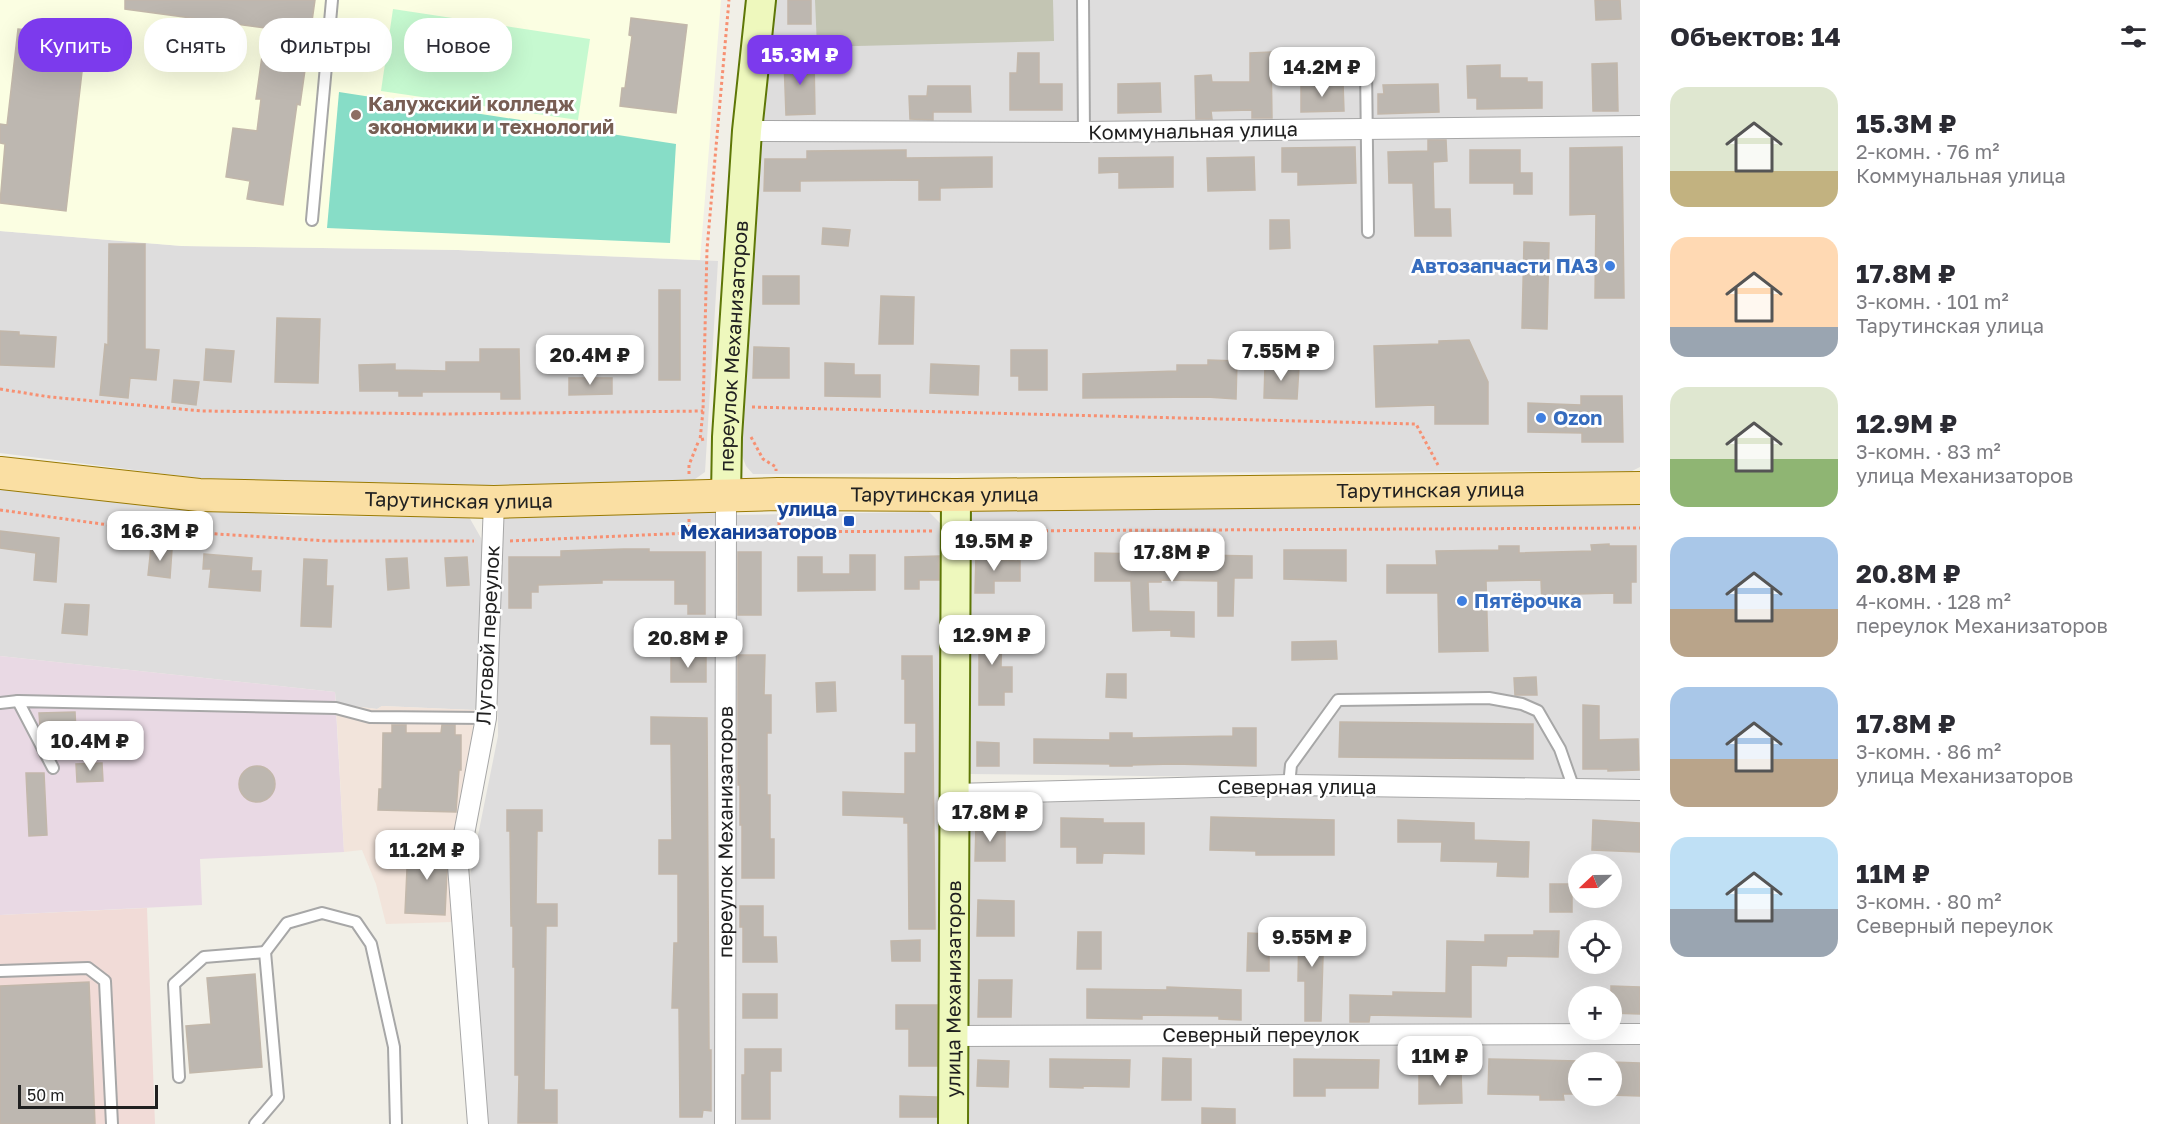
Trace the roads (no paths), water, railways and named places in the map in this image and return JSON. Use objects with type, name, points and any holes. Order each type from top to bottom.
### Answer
[{"type":"main road","name":"Тарутинская улица","points":[[0,473],[199,495],[494,502],[778,494],[956,495],[1640,488]]},
{"type":"street","name":"переулок Механизаторов","points":[[725,1124],[727,437],[747,131],[761,0]]},
{"type":"street","name":"Коммунальная улица","points":[[747,131],[1084,132],[1640,126]]},
{"type":"street","name":"улица Механизаторов","points":[[953,1124],[956,495]]},
{"type":"street","name":"Луговой переулок","points":[[478,1124],[458,866],[486,718],[494,502]]},
{"type":"street","name":"Северная улица","points":[[955,794],[1289,785],[1640,790]]},
{"type":"street","name":"Северный переулок","points":[[954,1036],[1640,1034]]},
{"type":"lane","points":[[312,220],[333,0]]},
{"type":"lane","points":[[1083,0],[1084,132]]},
{"type":"lane","points":[[1366,66],[1368,232]]},
{"type":"lane","points":[[1289,785],[1292,765],[1338,700],[1489,698],[1522,704],[1538,711],[1560,749],[1574,789]]},
{"type":"lane","points":[[0,703],[18,701],[336,708],[370,717],[486,718]]},
{"type":"lane","points":[[18,701],[53,768]]},
{"type":"lane","points":[[255,1124],[278,1097],[265,952],[287,923],[322,913],[356,922],[371,944],[394,1047],[396,1124]]},
{"type":"lane","points":[[178,1077],[174,984],[204,957],[265,952]]},
{"type":"lane","points":[[0,971],[88,968],[105,981],[112,1124]]},
{"type":"place","name":"Калужский колледж экономики и технологий","points":[[356,115]]},
{"type":"place","name":"Автозапчасти ПАЗ","points":[[1610,266]]},
{"type":"place","name":"Ozon","points":[[1541,418]]},
{"type":"place","name":"улица Механизаторов","points":[[849,521]]},
{"type":"place","name":"Пятёрочка","points":[[1462,601]]}]
